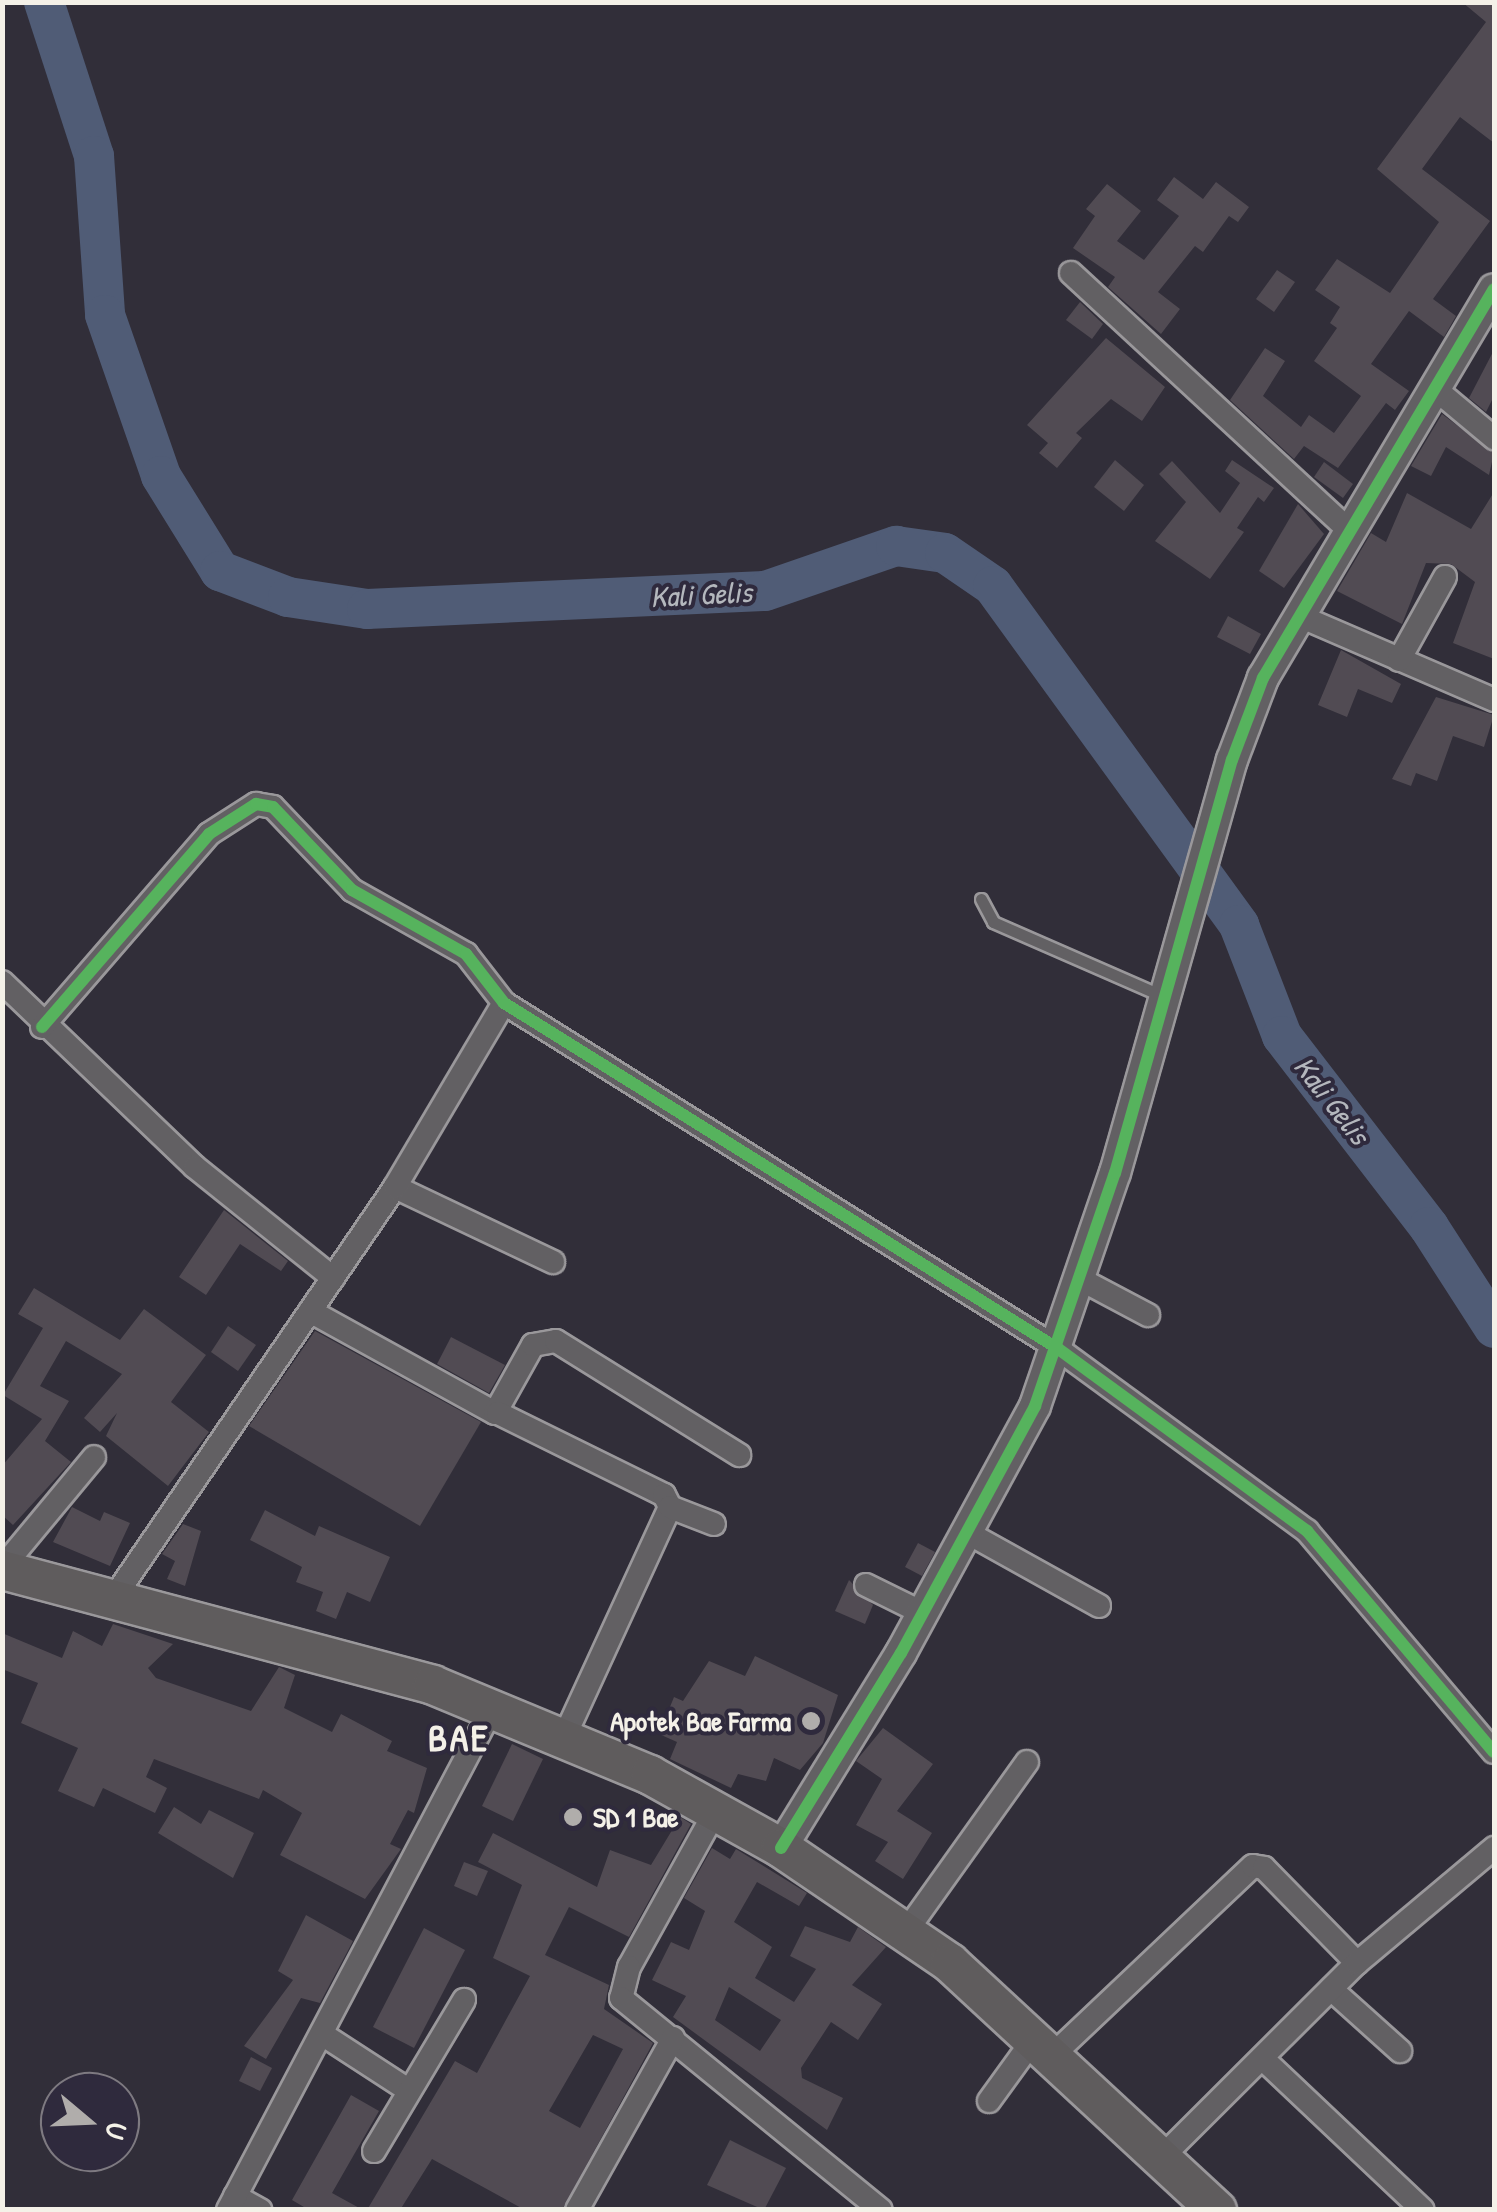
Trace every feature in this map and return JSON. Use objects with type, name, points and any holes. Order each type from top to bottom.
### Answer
[{"type":"main road","points":[[2,1569],[115,1596],[493,1706],[565,1735],[715,1812],[780,1848],[905,1932],[1046,2045],[1217,2210]]},
{"type":"street","points":[[1071,273],[1347,529]]},
{"type":"street","points":[[780,1848],[968,1533],[1056,1348],[1247,717],[1296,615],[1494,289]]},
{"type":"street","points":[[1433,387],[1494,438]]},
{"type":"street","points":[[1399,660],[1446,578]]},
{"type":"street","points":[[1296,615],[1494,700]]},
{"type":"street","points":[[42,1028],[210,834],[262,803],[284,815],[352,890],[466,954],[504,1003],[1056,1348],[1308,1532],[1494,1752]]},
{"type":"street","points":[[2,982],[42,1028],[334,1278]]},
{"type":"street","points":[[115,1596],[396,1187],[504,1003]]},
{"type":"street","points":[[396,1187],[553,1262]]},
{"type":"street","points":[[1080,1278],[1148,1315]]},
{"type":"street","points":[[310,1311],[498,1413],[664,1495],[670,1507],[714,1524]]},
{"type":"street","points":[[498,1413],[527,1353],[545,1339],[739,1455]]},
{"type":"street","points":[[2,1569],[94,1456]]},
{"type":"street","points":[[565,1735],[670,1507]]},
{"type":"street","points":[[968,1533],[1100,1606]]},
{"type":"street","points":[[866,1584],[923,1613]]},
{"type":"street","points":[[260,2210],[231,2203],[325,2036],[493,1706]]},
{"type":"street","points":[[905,1932],[1027,1762]]},
{"type":"street","points":[[715,1812],[621,1988],[624,2002],[880,2210]]},
{"type":"street","points":[[1162,2157],[1357,1963],[1494,1848]]},
{"type":"street","points":[[988,2101],[1046,2045],[1253,1866],[1264,1868],[1357,1963]]},
{"type":"street","points":[[1331,1989],[1400,2051]]},
{"type":"street","points":[[374,2151],[405,2088],[464,2000]]},
{"type":"street","points":[[325,2036],[405,2088]]},
{"type":"street","points":[[577,2210],[673,2038]]},
{"type":"street","points":[[1262,2058],[1423,2210]]},
{"type":"lane","points":[[980,899],[999,925],[1164,997]]},
{"type":"building","points":[[1462,2],[1494,2],[1494,143],[1460,117],[1422,169],[1490,221],[1433,299],[1456,316],[1444,337],[1409,311],[1371,364],[1409,391],[1395,410],[1386,403],[1338,468],[1304,446],[1294,459],[1230,400],[1265,348],[1285,361],[1263,396],[1301,427],[1309,415],[1334,433],[1361,396],[1314,361],[1337,328],[1330,323],[1340,307],[1315,290],[1337,259],[1390,293],[1439,222],[1377,169],[1486,22]]},
{"type":"building","points":[[1174,177],[1203,199],[1216,182],[1249,207],[1238,222],[1229,216],[1203,252],[1195,246],[1158,292],[1180,309],[1161,334],[1108,287],[1115,277],[1073,248],[1095,216],[1086,209],[1107,184],[1141,211],[1117,241],[1144,260],[1179,216],[1157,200]]},
{"type":"building","points":[[1277,270],[1295,282],[1274,312],[1256,299]]},
{"type":"building","points":[[1080,302],[1103,324],[1092,339],[1066,320]]},
{"type":"building","points":[[1106,338],[1165,387],[1142,421],[1111,399],[1076,433],[1082,438],[1057,468],[1039,453],[1048,443],[1027,425]]},
{"type":"building","points":[[1494,350],[1494,396],[1486,412],[1469,398]]},
{"type":"building","points":[[1442,414],[1494,453],[1489,475],[1446,447],[1431,476],[1411,466]]},
{"type":"building","points":[[1115,460],[1144,485],[1124,511],[1094,487]]},
{"type":"building","points":[[1232,460],[1274,488],[1264,502],[1258,497],[1237,528],[1244,532],[1210,579],[1155,541],[1186,502],[1159,474],[1172,461],[1220,513],[1240,483],[1225,471]]},
{"type":"building","points":[[1324,462],[1353,484],[1343,498],[1314,477]]},
{"type":"building","points":[[1494,492],[1494,659],[1453,643],[1475,582],[1451,564],[1426,563],[1402,624],[1337,591],[1371,533],[1386,542],[1407,493],[1471,529]]},
{"type":"building","points":[[1298,504],[1324,534],[1284,588],[1259,571]]},
{"type":"building","points":[[1228,616],[1261,634],[1250,654],[1217,637]]},
{"type":"building","points":[[1341,650],[1401,684],[1392,703],[1358,689],[1347,717],[1318,705]]},
{"type":"building","points":[[1436,697],[1494,715],[1484,747],[1453,736],[1437,781],[1416,773],[1411,786],[1392,779]]},
{"type":"building","points":[[224,1210],[288,1261],[281,1271],[240,1244],[206,1295],[179,1277]]},
{"type":"building","points":[[34,1288],[120,1340],[144,1309],[206,1355],[171,1402],[209,1432],[168,1486],[106,1436],[117,1413],[100,1432],[84,1418],[122,1374],[66,1341],[40,1386],[69,1401],[45,1441],[71,1462],[13,1525],[2,1515],[2,1466],[42,1419],[3,1395],[43,1328],[18,1314]]},
{"type":"building","points":[[228,1326],[256,1345],[238,1371],[211,1352]]},
{"type":"building","points":[[315,1331],[481,1422],[420,1526],[249,1426]]},
{"type":"building","points":[[451,1337],[505,1365],[489,1393],[437,1364]]},
{"type":"building","points":[[72,1507],[100,1521],[104,1512],[130,1523],[110,1566],[53,1542]]},
{"type":"building","points":[[265,1510],[315,1536],[319,1526],[390,1557],[370,1602],[347,1592],[336,1619],[316,1611],[323,1592],[296,1582],[302,1567],[250,1540]]},
{"type":"building","points":[[183,1524],[201,1531],[185,1586],[167,1579],[175,1561],[162,1554]]},
{"type":"building","points":[[918,1543],[935,1552],[922,1576],[905,1567]]},
{"type":"building","points":[[849,1580],[873,1605],[865,1624],[835,1611]]},
{"type":"building","points":[[113,1624],[173,1644],[148,1668],[156,1678],[251,1711],[279,1667],[295,1675],[284,1708],[332,1732],[341,1714],[392,1741],[387,1751],[427,1768],[414,1813],[408,1810],[390,1844],[401,1849],[365,1899],[280,1855],[302,1813],[263,1790],[259,1799],[154,1759],[146,1777],[167,1788],[155,1813],[103,1788],[94,1807],[58,1791],[78,1748],[21,1723],[38,1683],[2,1669],[2,1633],[62,1658],[73,1631],[102,1646]]},
{"type":"building","points":[[755,1656],[838,1695],[823,1743],[800,1770],[774,1758],[766,1781],[738,1774],[731,1788],[670,1759],[677,1742],[659,1734],[674,1697],[683,1701],[709,1661],[745,1676]]},
{"type":"building","points":[[883,1728],[933,1764],[897,1811],[932,1833],[903,1879],[875,1861],[888,1842],[856,1825],[882,1779],[856,1761]]},
{"type":"building","points":[[512,1744],[543,1759],[513,1821],[482,1806]]},
{"type":"building","points":[[174,1807],[201,1824],[209,1810],[254,1833],[233,1878],[158,1833]]},
{"type":"building","points":[[680,1817],[691,1824],[629,1937],[569,1907],[545,1955],[609,1985],[604,2009],[653,2043],[562,2210],[525,2210],[432,2159],[400,2210],[367,2210],[455,2061],[477,2073],[530,1976],[493,1958],[522,1885],[478,1862],[493,1833],[597,1887],[610,1850],[651,1865]],"holes":[[[593,2035],[623,2049],[580,2128],[549,2111]]]},
{"type":"building","points":[[712,1848],[730,1859],[736,1849],[807,1893],[799,1906],[757,1882],[734,1922],[772,1947],[755,1978],[794,2002],[816,1969],[790,1956],[805,1926],[850,1942],[858,1927],[886,1947],[852,1985],[882,2004],[858,2040],[831,2022],[801,2068],[802,2078],[843,2098],[827,2130],[673,2017],[686,1996],[652,1980],[671,1942],[689,1950],[705,1911],[684,1898]],"holes":[[[729,1987],[781,2020],[760,2051],[715,2020]]]},
{"type":"building","points":[[464,1862],[488,1871],[477,1896],[454,1886]]},
{"type":"building","points":[[306,1915],[353,1941],[320,2003],[301,1998],[266,2059],[244,2046],[293,1980],[278,1971]]},
{"type":"building","points":[[424,1928],[465,1950],[414,2048],[373,2027]]},
{"type":"building","points":[[251,2057],[272,2068],[260,2091],[239,2081]]},
{"type":"building","points":[[351,2095],[379,2111],[332,2193],[363,2210],[309,2210],[292,2200]]},
{"type":"building","points":[[730,2140],[786,2168],[764,2210],[707,2185]]},
{"type":"waterway","name":"Kali Gelis","points":[[44,2],[94,156],[105,315],[161,476],[220,571],[288,597],[367,609],[765,591],[896,546],[945,553],[993,586],[1239,925],[1282,1036],[1429,1227],[1494,1328]]},
{"type":"cycle path","points":[[781,1848],[901,1653],[1035,1406],[1115,1173],[1232,760],[1263,678],[1494,289]]},
{"type":"cycle path","points":[[42,1027],[209,834],[256,804],[273,807],[352,890],[466,954],[504,1003],[1057,1348],[1307,1531],[1494,1752]]},
{"type":"place","name":"Apotek Bae Farma","points":[[811,1721]]},
{"type":"place","name":"SD 1 Bae","points":[[573,1817]]},
{"type":"district","name":"BAE","points":[[459,1738]]}]
